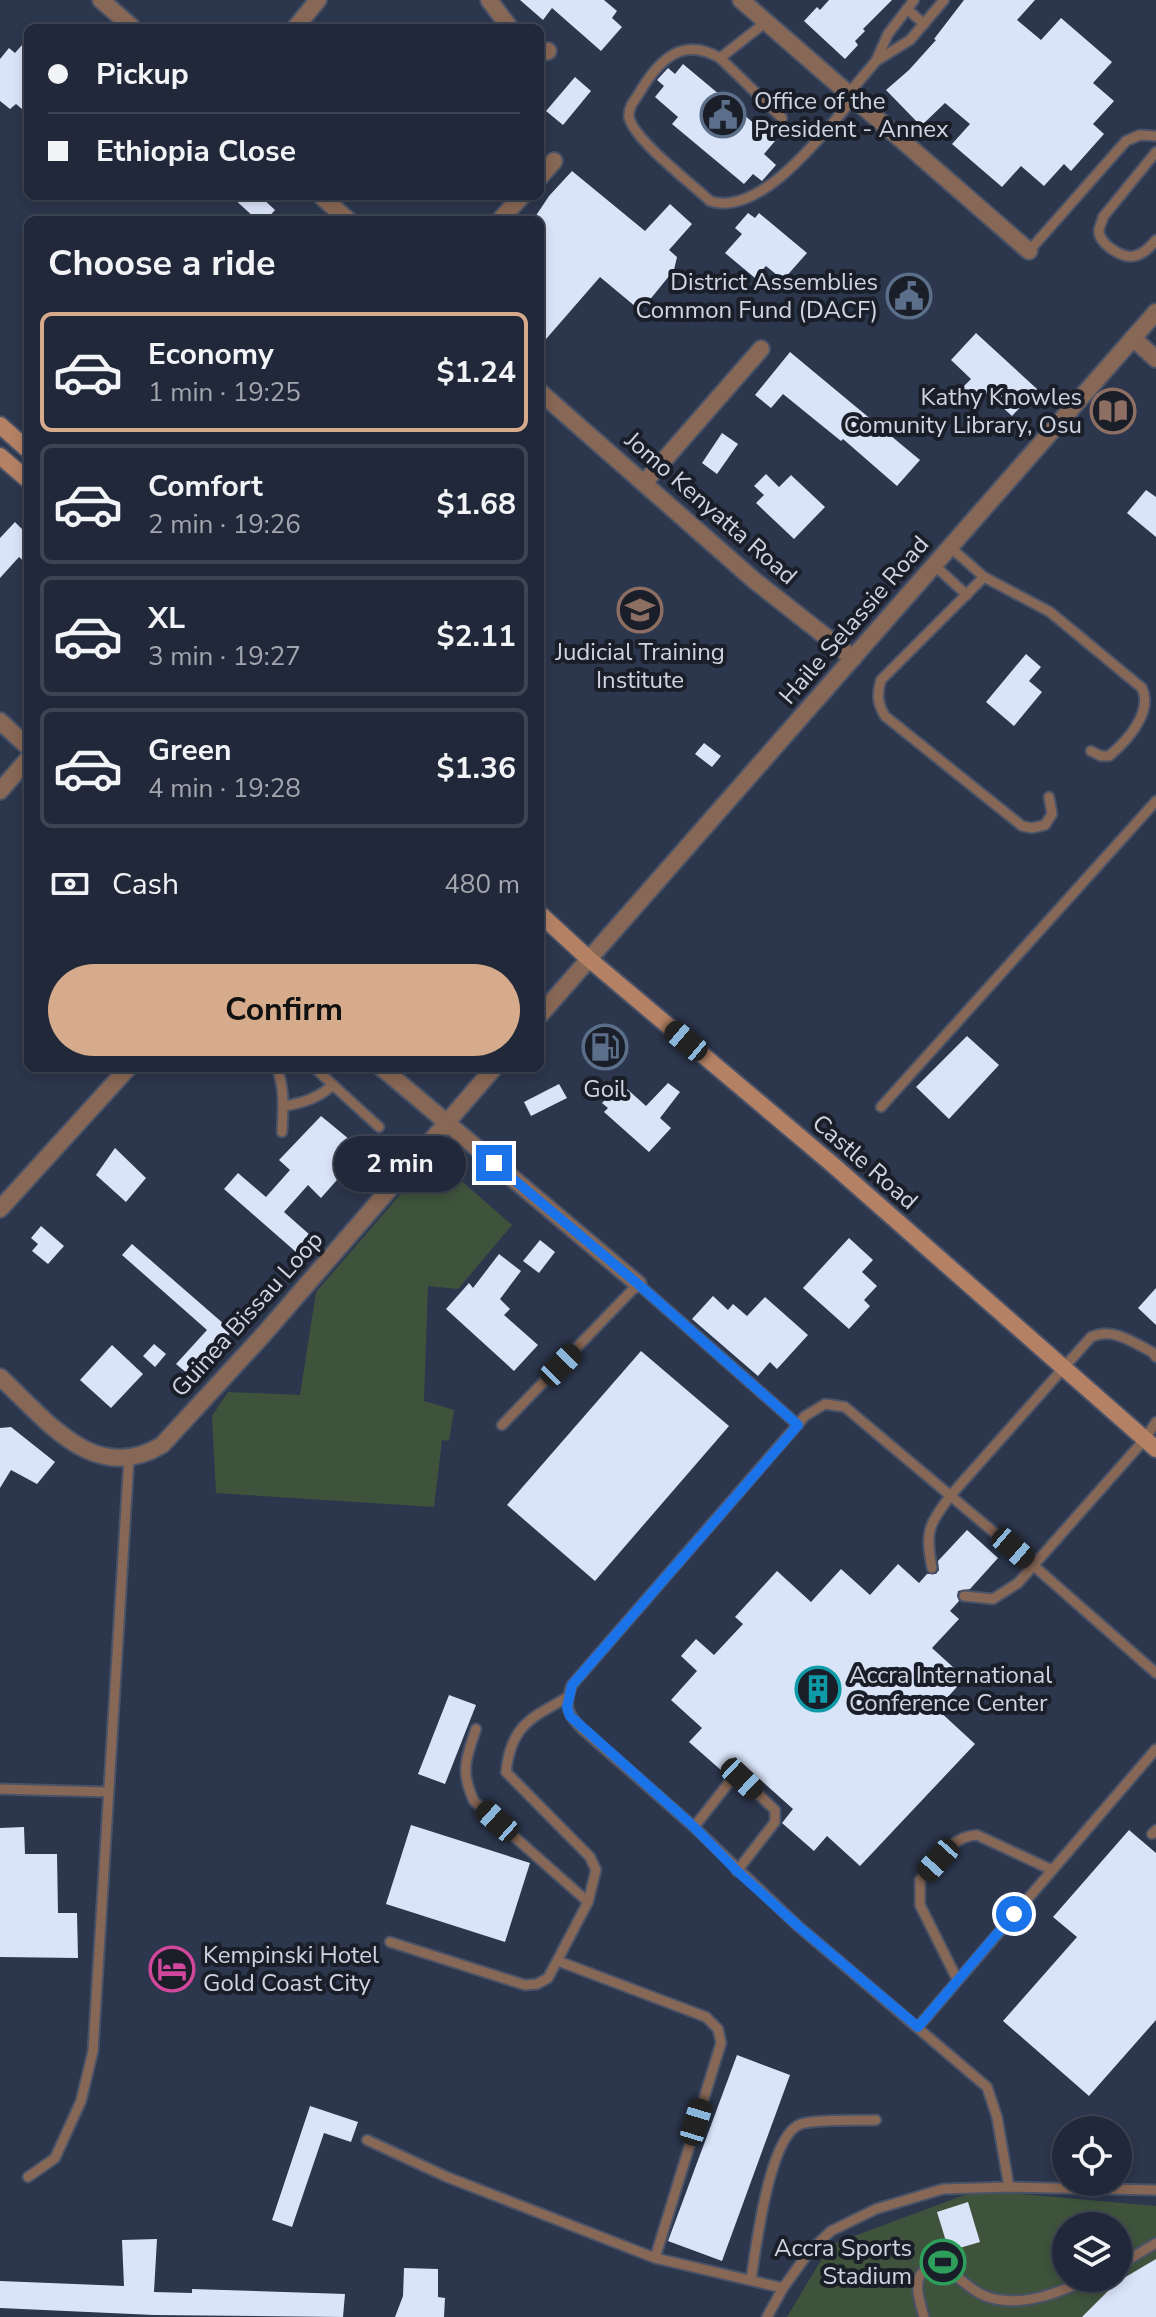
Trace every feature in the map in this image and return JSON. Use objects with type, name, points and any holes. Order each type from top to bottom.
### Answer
[{"type":"main road","points":[[0,425],[24,446]]},
{"type":"main road","points":[[0,456],[24,477]]},
{"type":"main road","name":"Castle Road","points":[[544,918],[832,1164],[1150,1444]]},
{"type":"street","points":[[101,0],[128,24]]},
{"type":"street","points":[[298,24],[318,0]]},
{"type":"street","points":[[489,0],[507,24]]},
{"type":"street","points":[[741,0],[1029,251]]},
{"type":"street","points":[[544,172],[554,161]]},
{"type":"street","points":[[326,200],[344,216]]},
{"type":"street","points":[[504,216],[518,200]]},
{"type":"street","name":"Haile Selassie Road","points":[[589,959],[1156,312]]},
{"type":"street","points":[[1133,338],[1156,359]]},
{"type":"street","points":[[644,483],[761,349]]},
{"type":"street","name":"Jomo Kenyatta Road","points":[[544,396],[755,581],[853,658]]},
{"type":"street","points":[[0,721],[24,743]]},
{"type":"street","points":[[0,791],[24,764]]},
{"type":"street","points":[[544,1010],[589,959]]},
{"type":"street","points":[[0,1209],[124,1072]]},
{"type":"street","points":[[387,1072],[638,1284]]},
{"type":"street","name":"Guinea Bissau Loop","points":[[129,1458],[147,1454],[162,1445],[264,1334],[491,1072]]},
{"type":"street","points":[[0,1377],[68,1439],[90,1454],[110,1459],[129,1458]]},
{"type":"lane","points":[[876,61],[904,45],[944,0]]},
{"type":"lane","points":[[782,118],[720,58],[708,51],[694,49],[675,51],[649,76],[628,115],[639,136],[710,201],[733,203],[775,184],[852,95],[876,61],[888,34],[910,4],[924,24]]},
{"type":"lane","points":[[720,58],[766,22]]},
{"type":"lane","points":[[1029,251],[1126,141],[1140,135],[1156,136]]},
{"type":"lane","points":[[1156,152],[1103,217],[1099,229],[1102,240],[1119,254],[1132,257],[1146,251],[1156,240]]},
{"type":"lane","points":[[950,547],[984,577],[1050,612],[1142,688],[1146,697],[1145,712],[1116,750],[1109,756],[1091,751]]},
{"type":"lane","points":[[934,565],[967,595]]},
{"type":"lane","points":[[984,577],[881,680],[877,692],[879,707],[885,716],[1022,826],[1032,828],[1045,825],[1052,814],[1049,797]]},
{"type":"lane","points":[[881,1107],[1156,801]]},
{"type":"lane","points":[[279,1072],[284,1106],[282,1132]]},
{"type":"lane","points":[[319,1072],[379,1127]]},
{"type":"lane","points":[[284,1106],[322,1095],[333,1085]]},
{"type":"lane","points":[[502,1425],[638,1284],[798,1425]]},
{"type":"lane","points":[[932,1568],[926,1539],[933,1518],[1091,1337],[1101,1332],[1111,1332],[1155,1352]]},
{"type":"lane","points":[[1009,2187],[997,2117],[987,2087],[737,1871],[694,1827],[582,1729],[570,1716],[568,1697],[572,1685],[798,1425],[815,1408],[825,1404],[845,1407],[1156,1673]]},
{"type":"lane","points":[[964,1596],[993,1599],[1018,1583],[1150,1444],[1156,1422]]},
{"type":"lane","points":[[28,2177],[55,2158],[81,2101],[93,2051],[129,1458]]},
{"type":"lane","points":[[390,1942],[525,1985],[537,1984],[548,1978],[588,1902],[596,1870],[590,1857],[506,1772],[509,1747],[528,1720],[568,1697]]},
{"type":"lane","points":[[476,1729],[465,1762],[466,1784],[474,1801],[588,1902]]},
{"type":"lane","points":[[918,2027],[1156,1749]]},
{"type":"lane","points":[[694,1827],[731,1780],[736,1778],[742,1779],[775,1810],[775,1822],[737,1871]]},
{"type":"lane","points":[[0,1789],[108,1792]]},
{"type":"lane","points":[[957,1979],[920,1905],[920,1880],[957,1840],[977,1835],[1052,1870]]},
{"type":"lane","points":[[558,1961],[706,2017],[718,2029],[721,2043],[655,2258]]},
{"type":"lane","points":[[751,2280],[762,2212],[778,2150],[790,2129],[803,2123],[876,2120]]},
{"type":"lane","points":[[367,2140],[447,2177],[655,2258],[783,2288]]},
{"type":"lane","points":[[767,2317],[809,2252],[831,2231],[876,2209],[943,2189],[1156,2190]]},
{"type":"lane","points":[[1132,2258],[1156,2243]]},
{"type":"lane","points":[[924,2317],[917,2280],[920,2273],[928,2268],[943,2268],[973,2291],[1002,2300],[1028,2299],[1057,2292]]},
{"type":"green space","points":[[443,1165],[512,1225],[458,1289],[428,1286],[424,1401],[454,1410],[449,1441],[442,1440],[434,1507],[216,1493],[212,1416],[228,1392],[300,1395],[316,1292],[418,1174]]},
{"type":"green space","name":"Accra Sports Stadium","points":[[978,2190],[1156,2206],[1156,2317],[787,2317],[830,2245]]},
{"type":"building","points":[[520,0],[604,0],[617,11],[612,18],[622,27],[601,51],[552,8],[543,20]]},
{"type":"building","points":[[829,0],[892,0],[863,29],[865,31],[855,41],[858,45],[845,59],[804,21]]},
{"type":"building","points":[[964,0],[1035,0],[1017,20],[1041,40],[1061,18],[1112,62],[1093,83],[1114,101],[1093,124],[1104,134],[1071,171],[1064,164],[1044,186],[1021,166],[1002,187],[952,144],[970,124],[945,103],[921,126],[886,90],[936,40]]},
{"type":"building","points":[[24,43],[22,109],[16,104],[10,109],[0,101],[0,59],[9,48],[15,53]]},
{"type":"building","points":[[683,64],[775,141],[764,154],[776,165],[762,181],[753,174],[744,184],[672,124],[678,117],[655,97],[664,86],[657,80],[668,68],[675,74]]},
{"type":"building","points":[[575,77],[591,91],[563,125],[546,111]]},
{"type":"building","points":[[572,171],[645,231],[670,204],[692,224],[669,250],[677,257],[674,270],[648,302],[636,307],[600,277],[544,341],[544,216],[536,216]]},
{"type":"building","points":[[235,200],[264,200],[275,210],[270,216],[253,216]]},
{"type":"building","points":[[748,213],[755,218],[759,213],[807,253],[783,280],[766,266],[755,278],[725,253],[742,234],[735,228]]},
{"type":"building","points":[[976,333],[1037,389],[1012,416],[987,393],[976,405],[960,390],[971,379],[951,360]]},
{"type":"building","points":[[790,352],[920,460],[897,486],[843,439],[841,441],[783,394],[771,408],[755,395]]},
{"type":"building","points":[[722,433],[738,444],[717,474],[702,463]]},
{"type":"building","points":[[766,474],[779,487],[791,475],[825,507],[794,539],[756,503],[764,495],[754,486]]},
{"type":"building","points":[[1146,490],[1156,497],[1156,537],[1127,513]]},
{"type":"building","points":[[15,522],[24,531],[24,561],[19,557],[0,578],[0,538]]},
{"type":"building","points":[[1026,654],[1041,667],[1029,681],[1042,692],[1014,726],[986,702]]},
{"type":"building","points":[[704,743],[721,756],[712,767],[695,754]]},
{"type":"building","points":[[967,1036],[999,1065],[949,1119],[916,1087]]},
{"type":"building","points":[[668,1083],[680,1092],[660,1118],[671,1128],[649,1152],[604,1112],[608,1108],[602,1103],[615,1089],[621,1093],[626,1088],[646,1106]]},
{"type":"building","points":[[559,1084],[567,1098],[531,1116],[524,1102]]},
{"type":"building","points":[[321,1116],[372,1158],[395,1135],[409,1149],[378,1179],[375,1175],[369,1180],[352,1163],[321,1198],[308,1185],[284,1212],[310,1235],[296,1252],[224,1189],[238,1173],[266,1197],[290,1170],[279,1160]]},
{"type":"building","points":[[115,1148],[146,1178],[126,1202],[96,1175]]},
{"type":"building","points":[[41,1226],[64,1246],[48,1264],[32,1251],[38,1244],[31,1238]]},
{"type":"building","points":[[849,1238],[873,1260],[862,1272],[877,1286],[864,1300],[870,1306],[849,1329],[803,1288]]},
{"type":"building","points":[[540,1240],[555,1252],[539,1273],[523,1261]]},
{"type":"building","points":[[132,1244],[232,1331],[194,1379],[176,1364],[207,1330],[122,1255]]},
{"type":"building","points":[[499,1254],[521,1271],[500,1299],[510,1309],[504,1315],[538,1345],[514,1371],[446,1309],[469,1283],[473,1288]]},
{"type":"building","points":[[1156,1288],[1156,1325],[1138,1308]]},
{"type":"building","points":[[713,1296],[728,1310],[733,1304],[747,1316],[765,1297],[808,1335],[777,1369],[770,1362],[758,1376],[692,1319]]},
{"type":"building","points":[[154,1344],[166,1354],[155,1367],[143,1356]]},
{"type":"building","points":[[112,1345],[143,1374],[111,1408],[80,1380]]},
{"type":"building","points":[[641,1351],[729,1426],[595,1581],[507,1505]]},
{"type":"building","points":[[11,1427],[55,1462],[37,1484],[11,1470],[0,1488],[0,1428]]},
{"type":"building","name":"Accra International Conference Center","points":[[967,1530],[998,1558],[970,1589],[958,1591],[959,1601],[950,1611],[959,1619],[932,1648],[965,1678],[937,1709],[975,1744],[860,1866],[827,1836],[814,1851],[782,1823],[793,1809],[735,1757],[722,1771],[689,1742],[702,1728],[671,1700],[697,1671],[681,1656],[696,1639],[714,1655],[743,1624],[735,1617],[777,1571],[811,1602],[841,1569],[870,1595],[898,1564],[919,1583],[927,1574],[936,1574],[938,1561]]},
{"type":"building","points":[[449,1695],[476,1705],[445,1784],[418,1774]]},
{"type":"building","points":[[411,1825],[530,1863],[505,1942],[386,1904]]},
{"type":"building","points":[[24,1827],[25,1854],[57,1854],[58,1913],[77,1913],[78,1958],[0,1957],[0,1828]]},
{"type":"building","points":[[1129,1830],[1156,1853],[1156,2020],[1089,2096],[1003,2021],[1077,1937],[1053,1917]]},
{"type":"building","points":[[737,2055],[790,2075],[722,2261],[668,2241]]},
{"type":"building","points":[[310,2106],[358,2122],[351,2142],[324,2133],[292,2227],[272,2220]]},
{"type":"building","points":[[968,2202],[980,2242],[949,2251],[937,2212]]},
{"type":"building","points":[[157,2239],[154,2292],[192,2293],[192,2289],[345,2294],[343,2317],[154,2315],[0,2308],[0,2281],[124,2286],[122,2240]]},
{"type":"building","points":[[1156,2259],[1156,2317],[1082,2317],[1107,2292],[1132,2292],[1132,2273]]},
{"type":"building","points":[[404,2268],[438,2269],[438,2297],[445,2298],[444,2317],[395,2317],[403,2296]]},
{"type":"place","name":"Office of the President - Annex","points":[[723,115]]},
{"type":"place","name":"District Assemblies Common Fund (DACF)","points":[[909,296]]},
{"type":"place","name":"Kathy Knowles Comunity Library, Osu","points":[[1113,411]]},
{"type":"place","name":"Judicial Training Institute","points":[[640,610]]},
{"type":"place","name":"Goil","points":[[605,1047]]},
{"type":"place","name":"Accra International Conference Center","points":[[818,1689]]},
{"type":"place","name":"Kempinski Hotel Gold Coast City","points":[[172,1969]]},
{"type":"place","name":"Accra Sports Stadium","points":[[943,2262]]},
{"type":"route","points":[[494,1163],[798,1425],[572,1685],[567,1707],[570,1716],[798,1926],[918,2027],[1014,1914]]}]
